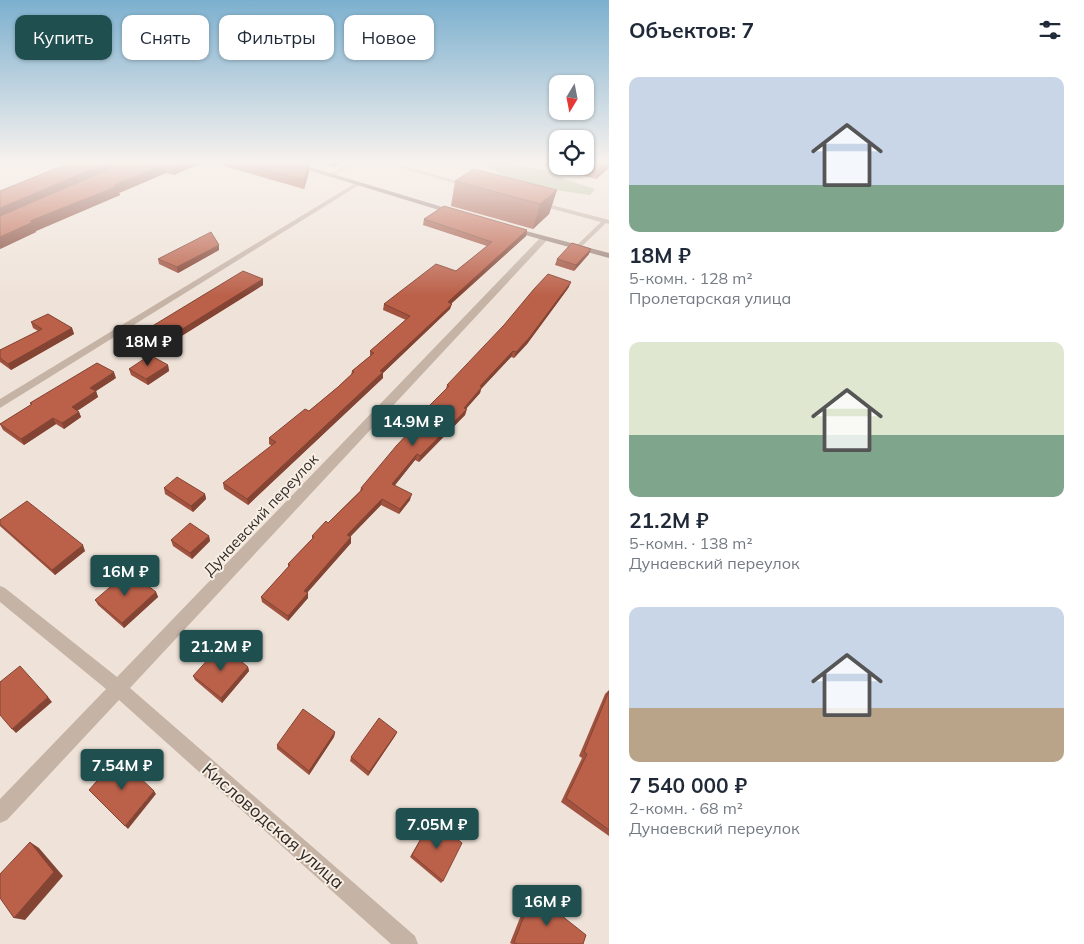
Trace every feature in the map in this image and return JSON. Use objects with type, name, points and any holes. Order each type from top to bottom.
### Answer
[{"type":"main road","points":[[432,206],[460,214]]},
{"type":"main road","points":[[498,224],[609,256]]},
{"type":"street","points":[[0,404],[322,206]]},
{"type":"street","name":"Дунаевский переулок","points":[[0,813],[545,238]]},
{"type":"street","name":"Кисловодская улица","points":[[0,592],[118,689],[407,944]]},
{"type":"lane","points":[[546,206],[607,222]]},
{"type":"lane","points":[[578,247],[607,222]]},
{"type":"building","points":[[23,206],[68,206],[30,221],[33,222],[0,237],[0,216]]},
{"type":"building","points":[[444,206],[527,230],[448,302],[452,304],[380,371],[383,372],[247,499],[223,483],[276,442],[269,438],[305,409],[309,411],[338,387],[354,372],[352,371],[374,353],[370,351],[410,316],[384,304],[436,264],[456,271],[492,242],[424,219]]},
{"type":"building","points":[[211,232],[219,245],[177,267],[158,259]]},
{"type":"building","points":[[572,243],[591,249],[576,265],[557,259]]},
{"type":"building","points":[[243,271],[263,279],[150,349],[131,339]]},
{"type":"building","points":[[548,274],[571,282],[529,338],[516,352],[513,351],[480,386],[482,387],[464,408],[467,409],[420,456],[417,454],[392,484],[412,494],[400,509],[382,499],[347,535],[351,537],[304,591],[308,593],[288,616],[261,597],[326,521],[328,523],[363,489],[361,488],[397,445],[433,407],[430,405],[449,386],[447,385],[504,325]]},
{"type":"building","points":[[48,314],[72,328],[8,364],[0,358],[0,350],[42,329],[31,322]]},
{"type":"building","points":[[150,355],[168,365],[146,379],[129,369]]},
{"type":"building","points":[[97,363],[114,372],[90,388],[96,391],[72,407],[79,412],[62,423],[53,418],[21,439],[0,424],[32,404],[30,403]]},
{"type":"building","points":[[177,477],[205,494],[191,506],[164,488]]},
{"type":"building","points":[[27,501],[83,545],[52,570],[0,524],[0,520]]},
{"type":"building","points":[[190,523],[209,536],[190,553],[171,540]]},
{"type":"building","points":[[129,571],[156,592],[122,623],[95,600]]},
{"type":"building","points":[[221,645],[248,667],[221,698],[193,676]]},
{"type":"building","points":[[20,666],[48,697],[12,729],[0,715],[0,682]]},
{"type":"building","points":[[609,691],[609,830],[566,798],[587,754],[584,752]]},
{"type":"building","points":[[303,709],[335,732],[309,771],[277,745]]},
{"type":"building","points":[[379,718],[397,732],[369,772],[351,757]]},
{"type":"building","points":[[118,757],[154,791],[125,826],[89,790]]},
{"type":"building","points":[[432,819],[462,843],[443,881],[412,855]]},
{"type":"building","points":[[30,842],[54,872],[14,918],[0,898],[0,874]]},
{"type":"building","points":[[533,893],[586,935],[583,944],[517,944],[514,942]]}]
